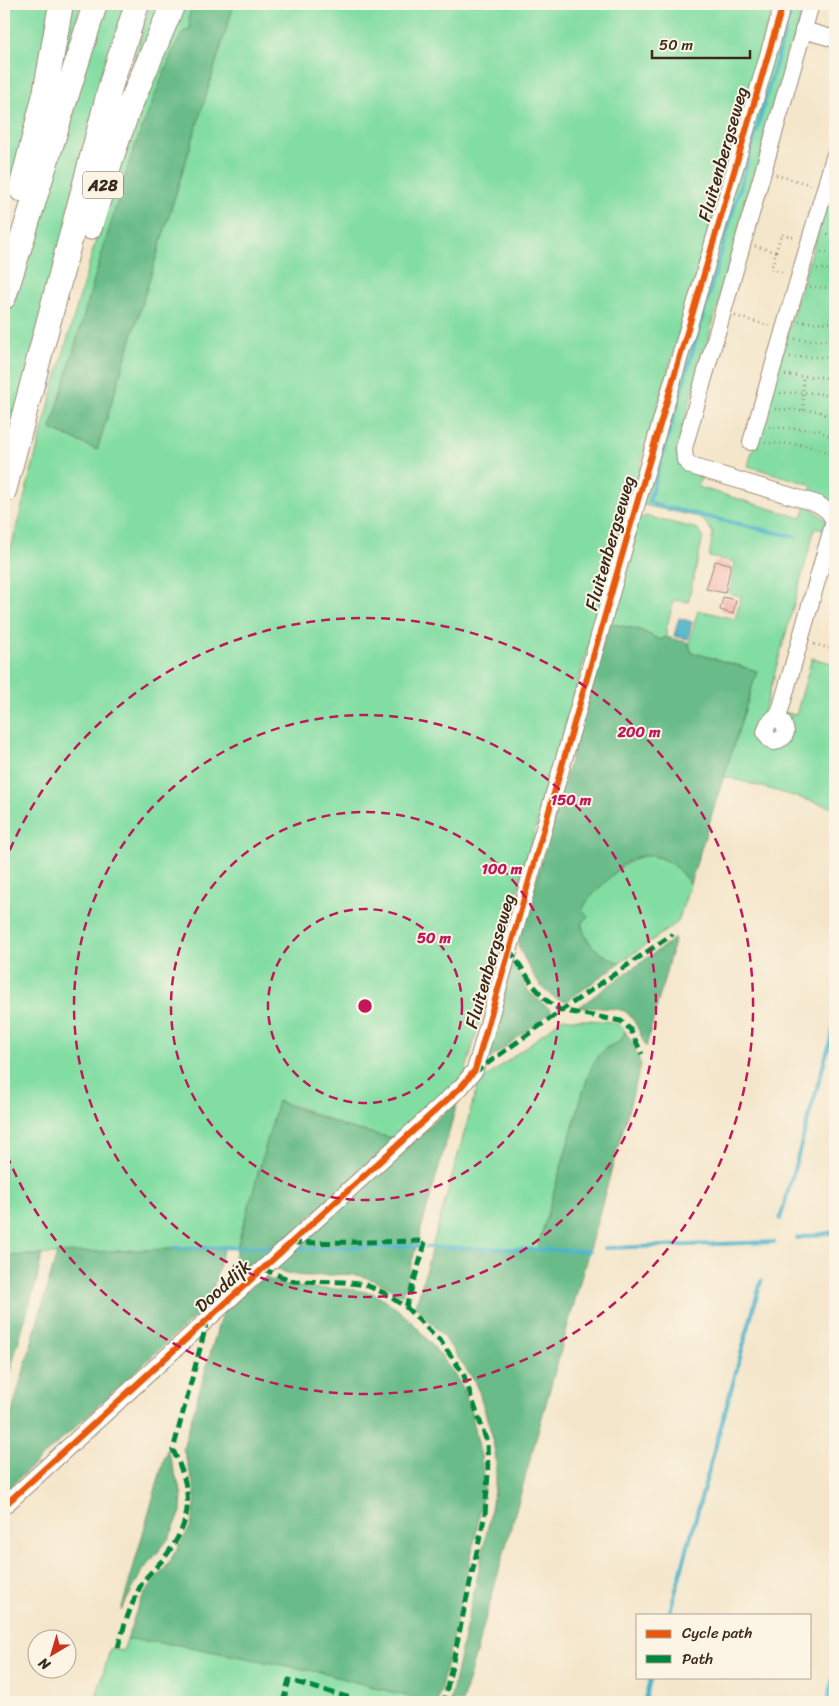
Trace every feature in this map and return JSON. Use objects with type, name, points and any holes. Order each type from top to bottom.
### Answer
[{"type":"highway","points":[[5,293],[12,227],[45,94],[61,4]]},
{"type":"highway","points":[[5,293],[95,4]]},
{"type":"highway","name":"A28","points":[[4,491],[112,81],[137,4]]},
{"type":"highway","name":"A28","points":[[37,366],[66,305],[128,110],[172,4]]},
{"type":"street","name":"Fluitenbergseweg","points":[[461,1087],[477,1066],[635,510],[783,4]]},
{"type":"street","points":[[778,718],[835,520],[829,512],[818,504],[691,466],[685,460],[684,448],[811,4]]},
{"type":"street","points":[[803,30],[835,39]]},
{"type":"street","points":[[753,434],[835,154]]},
{"type":"street","name":"Dooddijk","points":[[4,1506],[461,1087]]},
{"type":"path","points":[[763,171],[825,189]]},
{"type":"path","points":[[810,242],[781,234],[771,269],[835,288]]},
{"type":"path","points":[[742,243],[776,252]]},
{"type":"path","points":[[799,278],[835,270]]},
{"type":"path","points":[[722,312],[784,330],[835,341]]},
{"type":"path","points":[[784,330],[835,323]]},
{"type":"path","points":[[776,357],[827,357],[835,359]]},
{"type":"path","points":[[771,375],[835,378]]},
{"type":"path","points":[[803,376],[803,410]]},
{"type":"path","points":[[763,401],[803,393],[822,394],[835,399]]},
{"type":"path","points":[[763,401],[803,410],[818,411],[835,420]]},
{"type":"path","points":[[753,434],[812,429],[825,433],[835,440],[828,453]]},
{"type":"path","points":[[753,434],[807,444],[835,458]]},
{"type":"path","points":[[800,641],[832,649]]},
{"type":"green space","points":[[4,4],[52,4],[20,159],[4,218]]},
{"type":"green space","points":[[67,4],[81,4],[63,62]]},
{"type":"green space","points":[[104,4],[127,4],[4,463],[4,329]]},
{"type":"green space","points":[[150,4],[168,4],[121,103]]},
{"type":"green space","points":[[183,4],[193,4],[189,16],[190,29],[133,151],[51,429],[97,450],[234,4],[774,4],[464,1076],[396,1139],[346,1127],[293,1105],[244,1221],[237,1247],[4,1256],[4,574],[54,386],[98,233],[128,140]]},
{"type":"green space","points":[[193,4],[234,4],[97,450],[51,429],[133,151],[171,55],[183,32],[190,29],[189,16]]},
{"type":"green space","points":[[786,4],[805,4],[676,451],[679,461],[701,476],[698,487],[802,518],[806,506],[813,509],[826,520],[826,531],[815,528],[759,730],[777,748],[784,712],[796,715],[812,658],[835,664],[835,808],[724,776],[757,671],[691,652],[689,643],[698,610],[735,619],[741,596],[729,594],[735,562],[709,557],[713,533],[699,517],[643,505]]},
{"type":"green space","points":[[835,173],[835,506],[831,506],[809,496],[812,485],[748,466]]},
{"type":"green space","points":[[645,516],[698,529],[703,537],[688,602],[674,600],[666,629],[666,637],[660,640],[640,630],[609,623],[638,520]]},
{"type":"green space","points":[[609,623],[640,630],[660,640],[666,637],[689,643],[691,652],[757,671],[690,884],[676,868],[659,858],[641,856],[621,866],[587,902],[582,910],[588,916],[582,924],[586,938],[607,957],[620,963],[567,1001],[558,999],[550,994],[536,980],[518,945]]},
{"type":"green space","points":[[645,855],[659,858],[671,864],[690,884],[678,922],[620,963],[601,953],[586,938],[582,924],[588,917],[582,911],[591,897],[617,871],[626,864]]},
{"type":"green space","points":[[675,938],[646,1047],[630,1015],[626,1012],[611,1008],[579,1007]]},
{"type":"green space","points":[[513,962],[528,991],[552,1011],[490,1059],[484,1061]]},
{"type":"green space","points":[[563,1018],[615,1023],[620,1025],[625,1031],[621,1040],[606,1048],[600,1054],[586,1082],[537,1250],[432,1247],[478,1084]]},
{"type":"green space","points":[[625,1031],[634,1046],[641,1065],[462,1702],[450,1702],[488,1527],[496,1479],[496,1459],[492,1435],[477,1385],[444,1337],[416,1306],[432,1247],[537,1250],[589,1074],[600,1054],[606,1048],[619,1042]]},
{"type":"green space","points":[[458,1100],[402,1296],[380,1283],[361,1276],[345,1274],[293,1275],[274,1267]]},
{"type":"green space","points":[[278,1101],[346,1127],[396,1139],[231,1289],[225,1292]]},
{"type":"green space","points":[[224,1247],[209,1304],[4,1492],[4,1440],[57,1253]]},
{"type":"green space","points":[[42,1255],[37,1279],[4,1391],[4,1256]]},
{"type":"green space","points":[[262,1277],[286,1285],[306,1288],[349,1289],[373,1293],[396,1308],[413,1323],[442,1357],[462,1386],[471,1411],[481,1456],[484,1486],[477,1529],[438,1702],[428,1702],[319,1672],[179,1645],[127,1639],[137,1609],[146,1591],[166,1567],[191,1526],[195,1507],[195,1491],[183,1448],[222,1313]]},
{"type":"green space","points":[[167,1449],[182,1495],[181,1512],[169,1538],[141,1573],[121,1611]]},
{"type":"green space","points":[[127,1639],[179,1645],[319,1672],[428,1702],[95,1702],[110,1649],[123,1651]]},
{"type":"water","points":[[679,618],[692,622],[688,639],[674,636]]},
{"type":"building","points":[[715,561],[731,564],[725,593],[706,589]]},
{"type":"building","points":[[723,597],[736,600],[733,614],[720,610]]},
{"type":"waterway","points":[[793,4],[649,501],[655,505],[796,537]]},
{"type":"waterway","points":[[780,1219],[835,1024]]},
{"type":"waterway","points":[[797,1238],[835,1232]]},
{"type":"waterway","points":[[605,1248],[774,1242]]},
{"type":"waterway","points":[[292,1249],[422,1246]]},
{"type":"waterway","points":[[174,1248],[279,1247]]},
{"type":"waterway","points":[[427,1247],[589,1251]]},
{"type":"waterway","points":[[669,1614],[761,1281]]},
{"type":"waterway","points":[[827,1702],[835,1670]]},
{"type":"waterway","points":[[644,1702],[651,1678]]},
{"type":"marked path","points":[[474,1073],[673,934]]},
{"type":"marked path","points":[[509,949],[533,985],[546,1000],[560,1010],[621,1021],[630,1029],[642,1054]]},
{"type":"marked path","points":[[291,1243],[425,1241],[406,1307]]},
{"type":"marked path","points":[[263,1269],[293,1281],[343,1282],[366,1285],[384,1293],[406,1307],[441,1342],[463,1373],[487,1442],[488,1474],[485,1514],[444,1702]]},
{"type":"marked path","points":[[118,1648],[128,1615],[142,1583],[165,1557],[186,1518],[187,1492],[180,1465],[173,1450],[207,1322]]},
{"type":"marked path","points":[[283,1702],[289,1680],[364,1702]]},
{"type":"cycle path","points":[[4,1506],[461,1087],[475,1070],[635,510],[783,4]]}]
